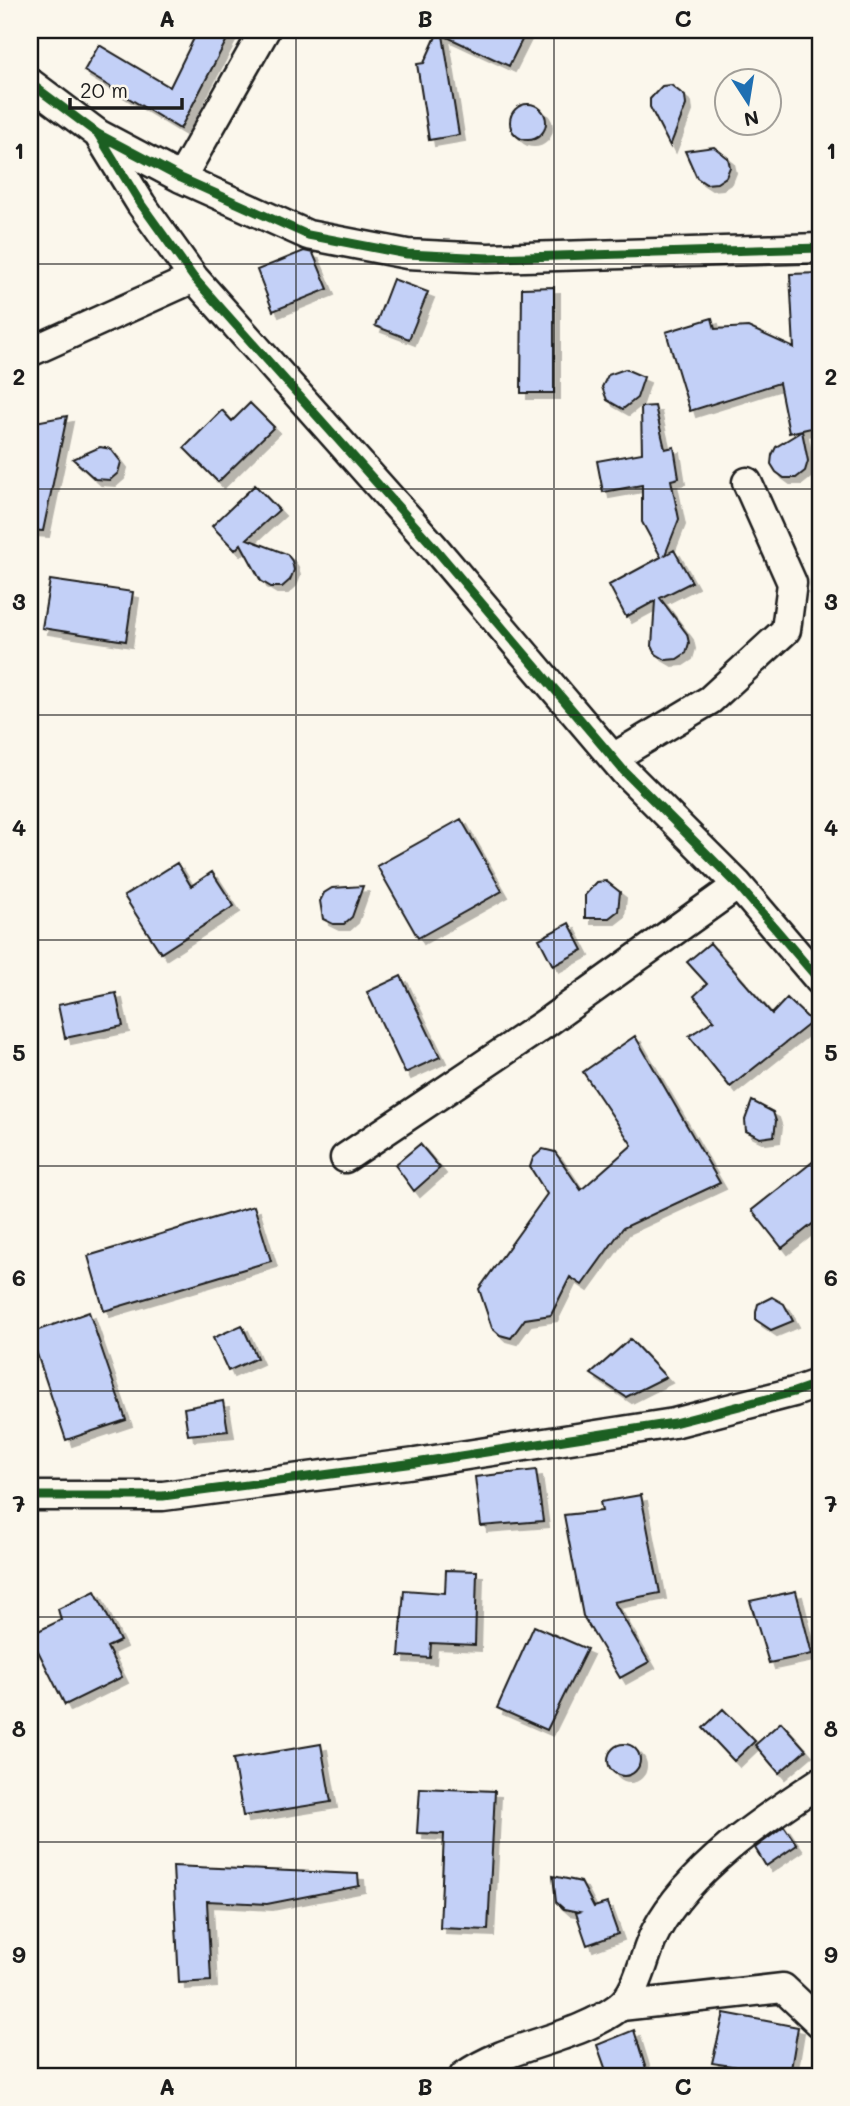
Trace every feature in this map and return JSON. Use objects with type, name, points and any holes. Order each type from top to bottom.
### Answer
[{"type":"street","points":[[181,178],[265,30]]},
{"type":"street","points":[[30,83],[98,134],[181,178],[308,235],[407,254],[488,258],[820,248]]},
{"type":"street","points":[[98,134],[141,204],[194,278],[433,546],[613,758],[738,885],[820,981]]},
{"type":"street","points":[[30,352],[194,278]]},
{"type":"street","points":[[613,758],[710,700],[786,630],[792,583],[747,482]]},
{"type":"street","points":[[345,1158],[543,1025],[738,885]]},
{"type":"street","points":[[30,1496],[163,1496],[415,1463],[674,1423],[794,1392],[820,1382]]},
{"type":"street","points":[[621,2006],[643,1968],[656,1931],[689,1887],[737,1840],[820,1783]]},
{"type":"street","points":[[464,2076],[481,2064],[587,2024],[621,2006],[783,1988],[820,2023]]},
{"type":"building","points":[[198,30],[232,30],[180,129],[84,71],[99,45],[170,87]]},
{"type":"building","points":[[432,30],[527,30],[509,66],[443,35],[459,135],[429,140],[417,64],[424,63],[438,32]]},
{"type":"building","points":[[671,85],[685,96],[686,105],[670,146],[650,107],[650,99],[662,86]]},
{"type":"building","points":[[528,104],[541,109],[546,122],[541,135],[528,140],[515,135],[510,122],[515,109]]},
{"type":"building","points":[[714,147],[728,158],[730,167],[726,177],[717,183],[706,184],[697,178],[685,151]]},
{"type":"building","points":[[304,251],[313,253],[328,289],[273,311],[257,270]]},
{"type":"building","points":[[820,273],[820,426],[789,433],[779,383],[690,411],[666,332],[712,318],[715,329],[748,327],[794,348],[790,274]]},
{"type":"building","points":[[393,279],[428,292],[409,339],[375,326]]},
{"type":"building","points":[[554,287],[554,393],[521,393],[522,288]]},
{"type":"building","points":[[625,369],[644,377],[637,398],[623,409],[607,400],[602,387],[608,375]]},
{"type":"building","points":[[250,403],[274,427],[218,482],[184,448],[222,410],[232,421]]},
{"type":"building","points":[[655,406],[665,449],[674,447],[679,478],[671,480],[679,519],[665,555],[674,550],[692,582],[660,598],[687,634],[689,643],[686,653],[677,659],[666,660],[656,654],[652,646],[655,601],[626,617],[609,585],[661,557],[642,522],[642,485],[603,492],[597,461],[642,453],[641,407]]},
{"type":"building","points":[[67,416],[43,531],[30,530],[30,423]]},
{"type":"building","points":[[802,431],[808,461],[805,471],[796,478],[784,478],[771,464],[772,455],[776,447]]},
{"type":"building","points":[[100,447],[111,449],[121,462],[118,473],[110,480],[95,479],[73,459]]},
{"type":"building","points":[[255,485],[279,510],[247,539],[287,554],[294,570],[290,580],[282,587],[271,587],[261,581],[241,544],[235,550],[212,526]]},
{"type":"building","points":[[50,580],[133,592],[126,641],[42,628]]},
{"type":"building","points":[[461,819],[502,891],[418,938],[377,866]]},
{"type":"building","points":[[177,863],[191,886],[212,872],[234,906],[161,953],[124,896]]},
{"type":"building","points":[[606,881],[620,892],[618,911],[609,918],[585,918],[585,895],[597,882]]},
{"type":"building","points":[[363,886],[352,917],[344,924],[333,924],[323,919],[320,901],[324,893],[332,888]]},
{"type":"building","points":[[569,923],[583,950],[553,966],[539,939]]},
{"type":"building","points":[[710,943],[772,1014],[787,998],[812,1022],[730,1087],[689,1036],[714,1020],[694,996],[707,984],[687,962]]},
{"type":"building","points":[[401,976],[440,1057],[405,1073],[367,992]]},
{"type":"building","points":[[116,993],[123,1026],[65,1038],[58,1005]]},
{"type":"building","points":[[635,1036],[720,1183],[623,1228],[582,1285],[570,1277],[551,1315],[525,1319],[511,1338],[500,1335],[492,1328],[479,1289],[547,1194],[530,1167],[533,1158],[543,1149],[555,1152],[581,1190],[632,1145],[583,1072]]},
{"type":"building","points":[[752,1101],[773,1112],[776,1121],[774,1136],[760,1138],[746,1131],[745,1120]]},
{"type":"building","points":[[420,1144],[440,1168],[414,1191],[395,1165]]},
{"type":"building","points":[[820,1156],[820,1218],[782,1248],[752,1210]]},
{"type":"building","points":[[254,1206],[271,1261],[104,1311],[88,1256]]},
{"type":"building","points":[[772,1297],[784,1304],[793,1321],[771,1330],[756,1320],[756,1312],[758,1304]]},
{"type":"building","points":[[89,1312],[126,1420],[66,1440],[30,1333]]},
{"type":"building","points":[[242,1325],[257,1358],[228,1371],[213,1338]]},
{"type":"building","points":[[630,1339],[666,1377],[626,1397],[591,1374]]},
{"type":"building","points":[[223,1401],[228,1431],[188,1435],[184,1408]]},
{"type":"building","points":[[536,1470],[543,1521],[481,1526],[475,1477]]},
{"type":"building","points":[[641,1495],[660,1593],[614,1602],[649,1662],[620,1678],[583,1616],[564,1515],[602,1511],[600,1502]]},
{"type":"building","points":[[446,1570],[477,1571],[475,1645],[431,1643],[430,1658],[399,1656],[404,1590],[445,1593]]},
{"type":"building","points":[[95,1591],[120,1641],[107,1647],[122,1677],[65,1705],[30,1635],[61,1620],[58,1609]]},
{"type":"building","points":[[796,1591],[812,1654],[769,1663],[750,1601]]},
{"type":"building","points":[[534,1626],[587,1649],[547,1730],[497,1708]]},
{"type":"building","points":[[723,1709],[755,1741],[734,1761],[703,1728]]},
{"type":"building","points":[[781,1722],[806,1750],[779,1773],[755,1745]]},
{"type":"building","points":[[321,1744],[331,1802],[243,1816],[233,1759]]},
{"type":"building","points":[[624,1744],[635,1749],[640,1760],[635,1771],[624,1776],[613,1771],[608,1760],[613,1749]]},
{"type":"building","points":[[420,1788],[495,1791],[488,1930],[440,1928],[444,1834],[417,1833]]},
{"type":"building","points":[[784,1826],[797,1845],[766,1866],[755,1848]]},
{"type":"building","points":[[173,1866],[358,1874],[359,1886],[267,1904],[207,1901],[211,1981],[179,1983]]},
{"type":"building","points":[[553,1876],[581,1882],[594,1907],[607,1903],[618,1934],[587,1945],[576,1913],[579,1912],[564,1909],[556,1902]]},
{"type":"building","points":[[724,2013],[798,2027],[790,2075],[712,2063]]},
{"type":"building","points":[[634,2030],[648,2076],[608,2076],[597,2045]]},
{"type":"cycle path","points":[[30,83],[98,134],[181,178],[308,235],[407,254],[488,258],[820,248]]},
{"type":"cycle path","points":[[98,134],[141,204],[194,278],[433,546],[624,771],[738,885],[820,981]]},
{"type":"cycle path","points":[[30,1496],[163,1496],[415,1463],[674,1423],[820,1383]]}]
